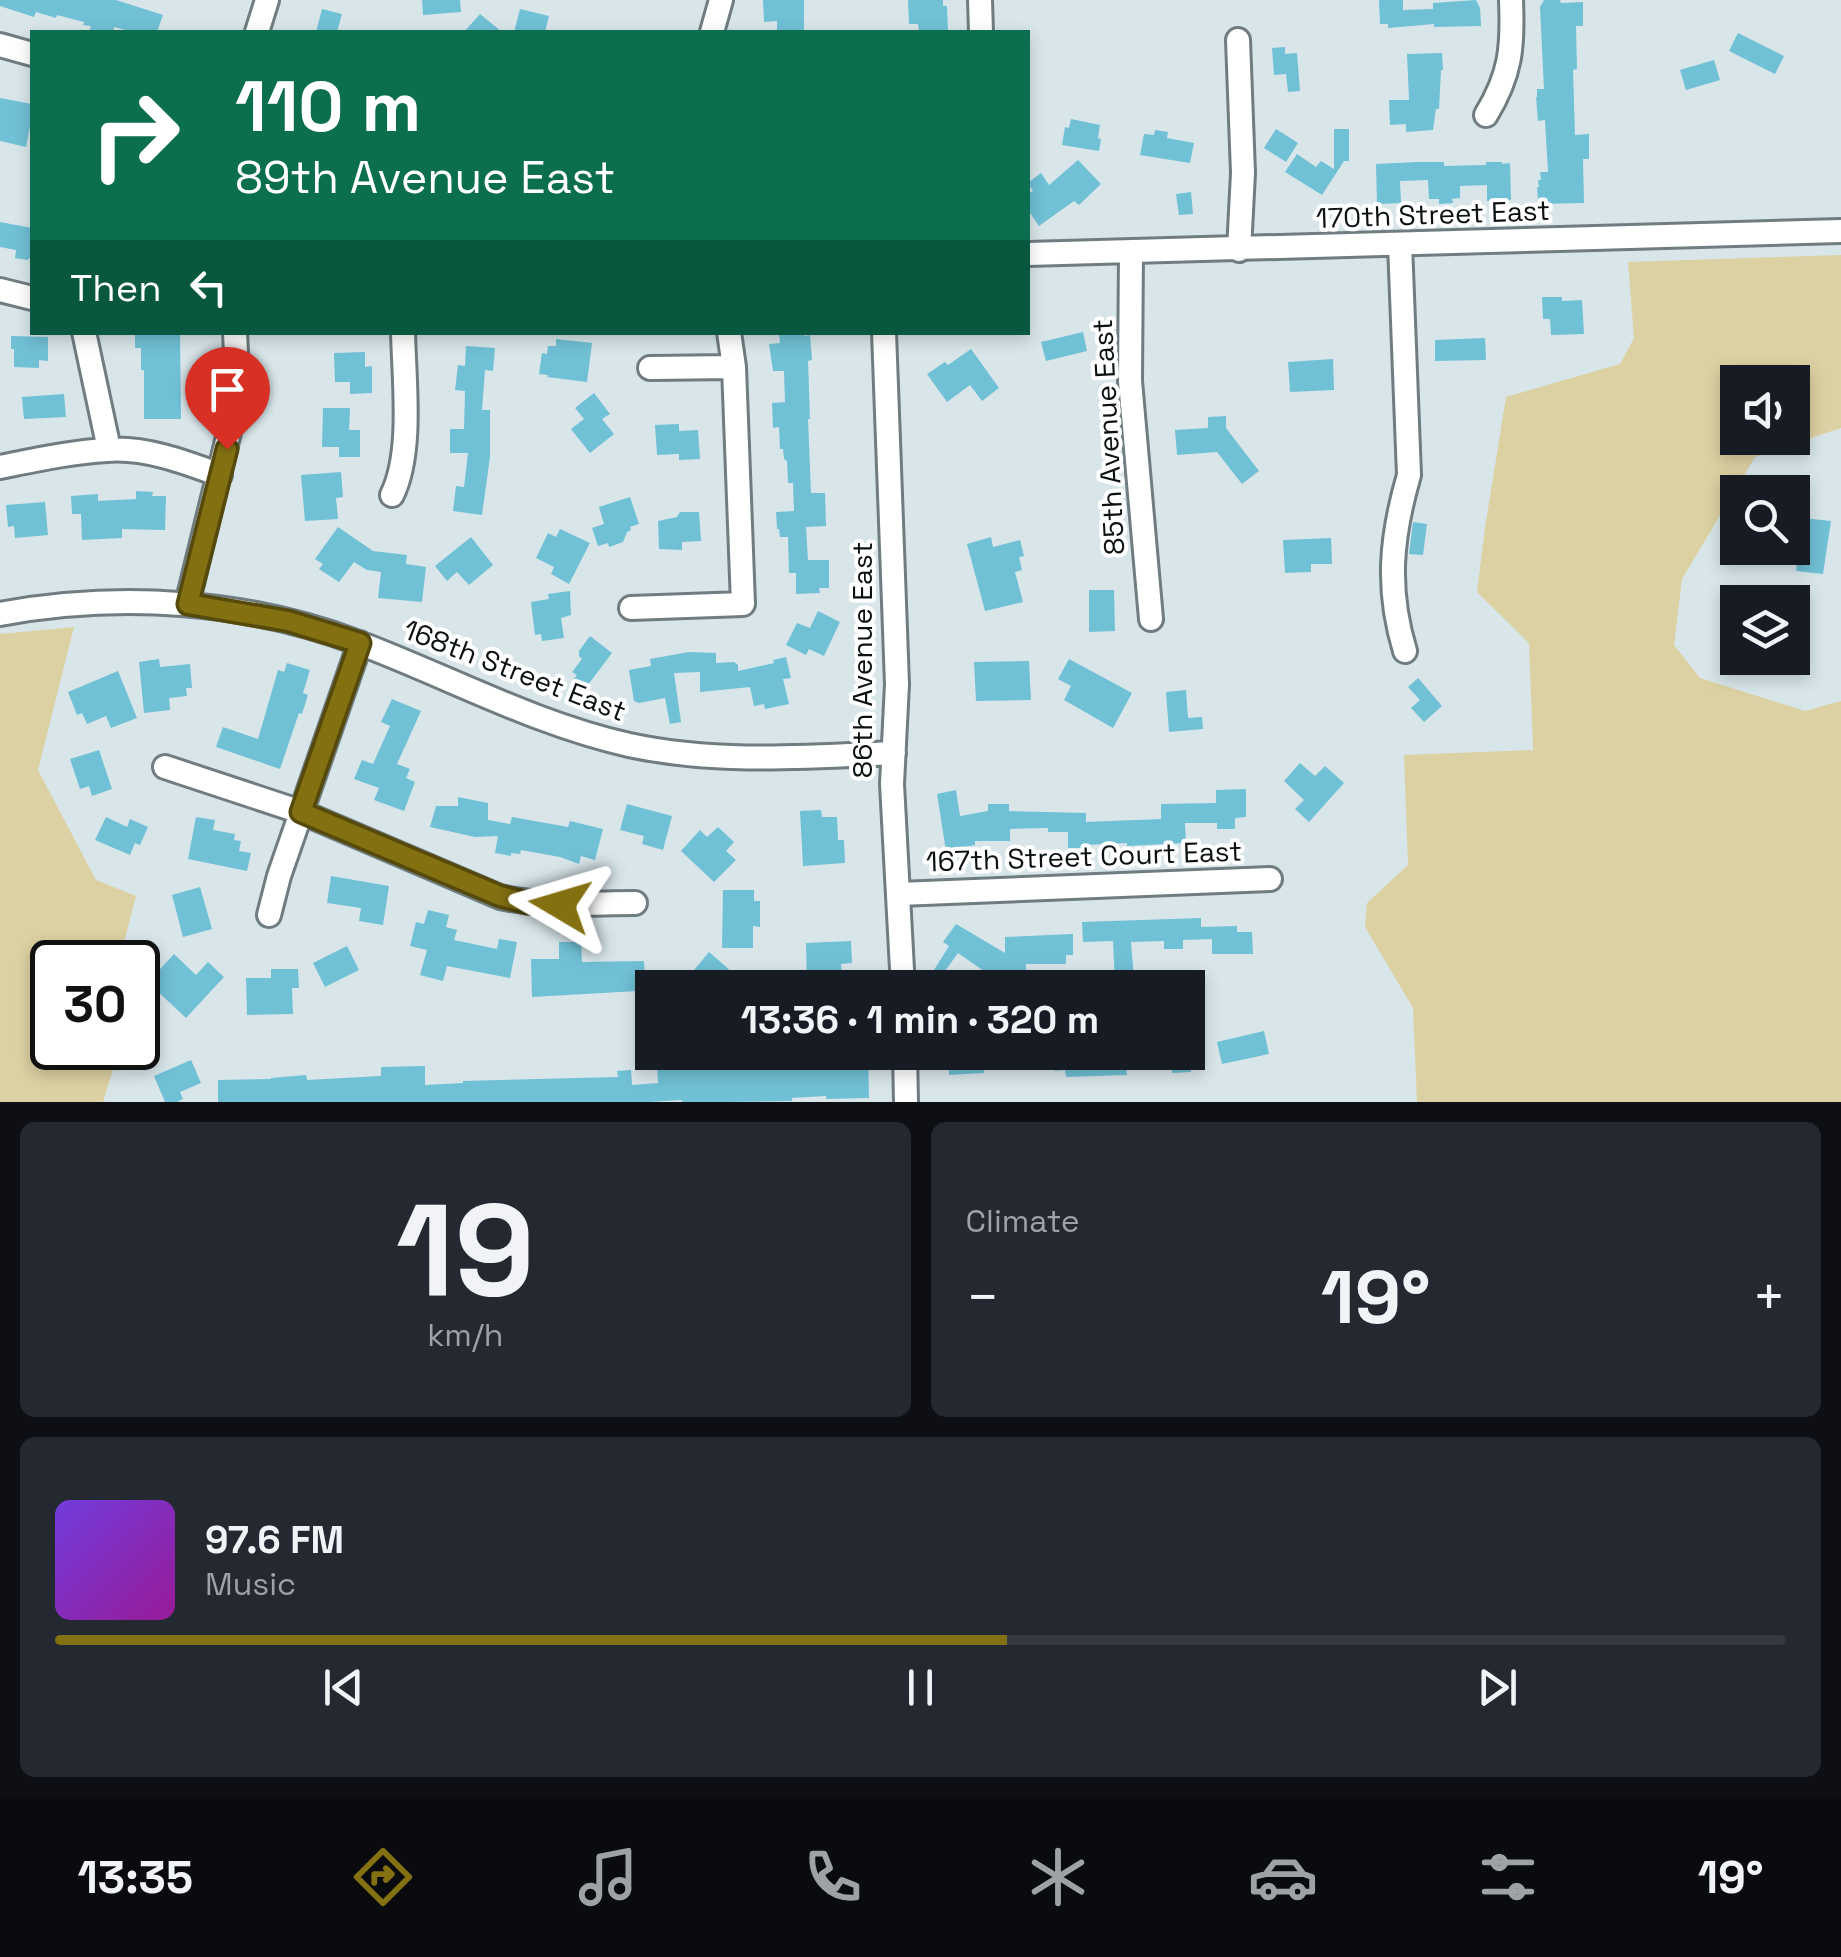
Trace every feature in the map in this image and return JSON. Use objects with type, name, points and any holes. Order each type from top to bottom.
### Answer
[{"type":"street","points":[[258,30],[267,0]]},
{"type":"street","points":[[713,30],[721,0]]},
{"type":"street","points":[[980,0],[981,30]]},
{"type":"street","points":[[1486,115],[1502,90],[1513,40],[1511,0]]},
{"type":"street","points":[[1238,40],[1243,173],[1239,250]]},
{"type":"street","points":[[0,46],[30,54]]},
{"type":"street","name":"170th Street East","points":[[1030,254],[1841,231]]},
{"type":"street","points":[[1400,244],[1408,475],[1392,554],[1392,590],[1405,651]]},
{"type":"street","name":"85th Avenue East","points":[[1132,252],[1130,381],[1151,619]]},
{"type":"street","points":[[0,290],[30,298]]},
{"type":"street","points":[[85,335],[109,450]]},
{"type":"street","points":[[188,604],[238,396],[235,335]]},
{"type":"street","points":[[392,494],[401,478],[405,457],[403,335]]},
{"type":"street","points":[[631,608],[743,604],[729,335]]},
{"type":"street","name":"86th Avenue East","points":[[884,335],[897,684],[892,784],[901,970]]},
{"type":"street","points":[[650,368],[734,366]]},
{"type":"street","points":[[0,467],[59,456],[130,450],[181,460],[220,474]]},
{"type":"street","name":"168th Street East","points":[[0,614],[82,603],[188,604],[311,626],[515,708],[626,744],[717,758],[894,753]]},
{"type":"street","points":[[269,915],[278,876],[360,643]]},
{"type":"street","points":[[165,767],[301,812],[500,896],[560,905],[635,903]]},
{"type":"street","name":"167th Street Court East","points":[[899,894],[1270,878]]},
{"type":"street","points":[[905,1070],[906,1102]]},
{"type":"shaded area","points":[[1841,255],[1841,428],[1810,438],[1810,365],[1720,365],[1720,455],[1761,455],[1755,457],[1744,475],[1720,475],[1720,515],[1682,579],[1674,645],[1700,678],[1805,711],[1841,701],[1841,1102],[1417,1102],[1413,1008],[1365,927],[1367,903],[1408,865],[1404,755],[1533,750],[1529,643],[1477,592],[1506,397],[1620,364],[1634,338],[1628,262]]},
{"type":"shaded area","points":[[74,627],[38,770],[96,880],[136,896],[125,940],[30,940],[30,1070],[113,1070],[103,1102],[0,1102],[0,634]]},
{"type":"building","points":[[0,0],[116,0],[163,15],[158,30],[90,30],[91,26],[83,25],[84,22],[36,12],[34,17],[0,6]]},
{"type":"building","points":[[422,0],[460,0],[461,12],[423,15]]},
{"type":"building","points":[[763,0],[804,0],[804,30],[777,30],[777,21],[764,22]]},
{"type":"building","points":[[908,0],[943,0],[943,6],[947,6],[948,30],[919,30],[918,24],[909,24]]},
{"type":"building","points":[[1379,0],[1403,0],[1403,10],[1433,9],[1433,3],[1476,0],[1481,26],[1434,24],[1388,28],[1388,24],[1380,24]]},
{"type":"building","points":[[1544,0],[1583,2],[1583,26],[1576,26],[1577,69],[1573,70],[1575,135],[1589,134],[1589,159],[1583,159],[1584,203],[1538,201],[1540,172],[1548,172],[1545,120],[1538,121],[1536,97],[1537,89],[1544,89],[1540,7]]},
{"type":"building","points":[[322,9],[342,14],[338,30],[317,30]]},
{"type":"building","points":[[520,9],[549,16],[546,30],[515,30]]},
{"type":"building","points":[[480,14],[500,30],[466,30]]},
{"type":"building","points":[[1738,33],[1784,56],[1775,74],[1729,51]]},
{"type":"building","points":[[1285,47],[1285,54],[1297,53],[1300,91],[1288,92],[1286,74],[1274,75],[1272,48]]},
{"type":"building","points":[[1442,53],[1439,109],[1433,130],[1406,132],[1406,124],[1390,125],[1389,100],[1409,100],[1407,54]]},
{"type":"building","points":[[1714,60],[1720,80],[1686,90],[1680,70]]},
{"type":"building","points":[[0,98],[30,104],[26,147],[0,141]]},
{"type":"building","points":[[1071,119],[1100,125],[1099,151],[1062,145],[1065,127],[1069,128]]},
{"type":"building","points":[[1276,129],[1298,143],[1286,162],[1264,148]]},
{"type":"building","points":[[1334,129],[1349,129],[1349,161],[1344,161],[1322,195],[1285,172],[1297,154],[1316,167],[1321,161],[1334,169]]},
{"type":"building","points":[[1155,130],[1168,132],[1167,138],[1194,143],[1190,163],[1140,155],[1144,134],[1154,135]]},
{"type":"building","points":[[1078,160],[1101,184],[1079,205],[1074,201],[1039,226],[1030,213],[1030,181],[1041,173],[1049,185]]},
{"type":"building","points":[[1444,162],[1444,166],[1510,163],[1511,200],[1487,201],[1487,185],[1460,186],[1460,198],[1439,204],[1439,199],[1429,199],[1428,180],[1400,181],[1401,203],[1377,204],[1376,164]]},
{"type":"building","points":[[1191,192],[1193,214],[1179,215],[1176,194]]},
{"type":"building","points":[[0,222],[30,228],[28,260],[15,258],[16,250],[0,247]]},
{"type":"building","points":[[1542,297],[1582,300],[1584,334],[1551,335],[1550,319],[1543,319]]},
{"type":"building","points":[[1083,332],[1087,351],[1046,361],[1041,342]]},
{"type":"building","points":[[135,335],[180,335],[181,419],[144,419],[144,370],[141,348],[135,348]]},
{"type":"building","points":[[779,335],[810,335],[811,493],[825,493],[826,526],[806,527],[808,560],[829,560],[829,588],[819,588],[820,593],[796,594],[796,573],[789,573],[788,537],[780,537],[777,529],[776,512],[794,511],[793,483],[788,483],[779,427],[773,428],[772,403],[785,402],[784,371],[773,371],[769,344],[780,343]]},
{"type":"building","points":[[11,336],[48,337],[48,361],[39,360],[39,368],[14,367]]},
{"type":"building","points":[[1485,338],[1486,360],[1435,361],[1435,340]]},
{"type":"building","points":[[556,339],[592,343],[587,382],[539,374],[542,353],[547,354],[548,346],[556,346]]},
{"type":"building","points":[[466,346],[495,348],[493,371],[485,370],[482,410],[490,410],[490,457],[482,515],[453,511],[456,486],[464,487],[468,453],[450,453],[450,429],[464,429],[465,391],[455,390],[458,365],[465,366]]},
{"type":"building","points":[[971,349],[999,388],[982,401],[970,385],[947,402],[927,374]]},
{"type":"building","points":[[365,352],[365,367],[372,366],[372,393],[350,394],[350,382],[335,382],[334,353]]},
{"type":"building","points":[[1333,359],[1334,390],[1290,392],[1288,362]]},
{"type":"building","points":[[594,393],[610,414],[602,419],[614,434],[590,453],[571,429],[584,419],[575,408]]},
{"type":"building","points":[[64,394],[66,417],[24,419],[22,397]]},
{"type":"building","points":[[323,408],[350,408],[349,430],[360,430],[360,457],[339,457],[339,447],[322,447]]},
{"type":"building","points":[[1226,416],[1226,428],[1259,471],[1242,484],[1217,452],[1177,455],[1175,430],[1208,428],[1208,417]]},
{"type":"building","points":[[679,424],[679,431],[698,430],[700,459],[679,460],[679,454],[657,455],[655,425]]},
{"type":"building","points":[[341,472],[343,497],[336,498],[338,519],[305,521],[301,475]]},
{"type":"building","points":[[136,491],[166,496],[165,530],[122,529],[122,538],[82,540],[81,514],[72,514],[71,496],[98,494],[98,501],[136,499]]},
{"type":"building","points":[[630,497],[639,524],[630,527],[623,542],[598,546],[592,528],[604,524],[599,507]]},
{"type":"building","points":[[45,502],[48,535],[15,538],[14,526],[8,527],[6,505]]},
{"type":"building","points":[[680,512],[699,512],[701,541],[682,542],[682,550],[659,549],[658,521],[677,517]]},
{"type":"building","points":[[1810,519],[1831,521],[1823,574],[1796,571],[1797,565],[1810,565]]},
{"type":"building","points":[[1413,522],[1427,524],[1423,555],[1409,554]]},
{"type":"building","points":[[338,527],[373,551],[407,555],[406,564],[426,567],[422,602],[378,598],[381,572],[354,562],[339,582],[319,569],[323,564],[315,559]]},
{"type":"building","points":[[560,529],[590,543],[569,584],[551,574],[554,567],[536,558],[548,533],[556,537]]},
{"type":"building","points":[[471,537],[493,565],[469,585],[457,572],[447,581],[435,566]]},
{"type":"building","points":[[991,537],[993,547],[1020,540],[1022,570],[1015,572],[1023,602],[985,611],[967,544]]},
{"type":"building","points":[[1331,538],[1332,564],[1311,564],[1311,572],[1285,573],[1283,540]]},
{"type":"building","points":[[1089,590],[1114,590],[1115,631],[1089,632]]},
{"type":"building","points":[[570,591],[571,615],[561,618],[564,638],[542,641],[541,634],[535,635],[531,602],[549,599],[548,594]]},
{"type":"building","points":[[818,611],[840,622],[824,656],[809,649],[806,655],[786,645],[797,623],[810,628]]},
{"type":"building","points":[[590,636],[612,653],[584,690],[572,681],[577,675],[572,672],[582,659],[579,651]]},
{"type":"building","points":[[689,652],[716,653],[716,663],[734,662],[738,671],[786,657],[791,678],[783,679],[789,704],[765,709],[764,704],[754,706],[750,687],[700,692],[700,672],[674,673],[681,722],[670,724],[665,698],[634,701],[629,670],[651,666],[650,659]]},
{"type":"building","points":[[159,659],[160,667],[190,664],[192,688],[186,688],[187,696],[169,698],[170,710],[144,713],[139,662]]},
{"type":"building","points":[[1069,659],[1132,693],[1113,728],[1064,700],[1071,686],[1058,679]]},
{"type":"building","points":[[1029,661],[1031,700],[976,701],[974,662]]},
{"type":"building","points":[[287,663],[310,670],[303,693],[308,695],[280,769],[216,747],[223,727],[258,739],[278,670],[284,672]]},
{"type":"building","points":[[118,671],[137,718],[111,728],[106,716],[87,724],[82,713],[77,715],[68,692]]},
{"type":"building","points":[[1418,678],[1442,706],[1424,722],[1411,708],[1420,700],[1408,687]]},
{"type":"building","points":[[1186,690],[1188,718],[1202,717],[1203,729],[1169,732],[1166,692]]},
{"type":"building","points":[[392,699],[421,711],[397,764],[410,769],[406,778],[415,782],[404,811],[374,800],[379,788],[354,779],[362,760],[373,764],[390,726],[381,722]]},
{"type":"building","points":[[99,750],[112,789],[92,796],[89,786],[80,789],[70,759]]},
{"type":"building","points":[[1300,763],[1315,776],[1325,766],[1344,783],[1309,822],[1295,809],[1304,800],[1284,781]]},
{"type":"building","points":[[1246,789],[1246,817],[1235,818],[1235,829],[1217,829],[1217,823],[1185,823],[1186,843],[1068,848],[1068,832],[1010,829],[1010,841],[975,841],[975,845],[946,851],[937,794],[956,790],[960,816],[988,811],[988,804],[1009,804],[1009,811],[1086,813],[1086,822],[1161,819],[1161,804],[1216,803],[1216,790]]},
{"type":"building","points":[[458,797],[488,803],[488,820],[510,824],[512,817],[568,827],[570,821],[603,829],[595,860],[581,856],[579,864],[521,850],[511,856],[495,853],[498,836],[475,837],[430,827],[436,806],[458,806]]},
{"type":"building","points":[[627,804],[672,816],[663,850],[642,844],[644,836],[620,830]]},
{"type":"building","points":[[821,810],[822,817],[837,817],[845,863],[803,866],[800,811]]},
{"type":"building","points":[[106,817],[127,827],[130,819],[148,827],[140,845],[135,843],[130,855],[95,840]]},
{"type":"building","points":[[196,817],[215,820],[213,830],[235,834],[234,840],[241,841],[239,851],[251,853],[247,871],[188,859]]},
{"type":"building","points":[[718,827],[734,842],[726,851],[736,860],[714,882],[681,851],[700,830],[707,837]]},
{"type":"building","points":[[331,876],[389,886],[383,925],[359,921],[361,908],[327,903]]},
{"type":"building","points":[[200,887],[212,929],[183,937],[172,895]]},
{"type":"building","points":[[723,890],[754,890],[754,901],[760,901],[760,927],[753,926],[753,948],[722,948]]},
{"type":"building","points":[[428,910],[449,915],[446,927],[457,930],[454,940],[497,949],[499,939],[517,942],[510,978],[447,966],[443,981],[420,975],[427,950],[410,946],[416,922],[424,924]]},
{"type":"building","points":[[1201,918],[1201,927],[1237,926],[1237,932],[1252,932],[1253,954],[1212,954],[1212,939],[1183,940],[1183,949],[1164,949],[1164,941],[1131,942],[1133,970],[1114,970],[1113,941],[1083,942],[1082,922]]},
{"type":"building","points":[[956,924],[1005,953],[1005,937],[1073,934],[1073,955],[1066,955],[1066,964],[1026,964],[1026,970],[982,970],[958,953],[946,970],[934,970],[949,946],[943,942]]},
{"type":"building","points":[[851,941],[852,963],[841,964],[841,970],[807,970],[806,943]]},
{"type":"building","points":[[559,942],[581,942],[582,962],[644,961],[644,970],[635,970],[635,991],[532,997],[531,959],[559,959]]},
{"type":"building","points":[[347,946],[359,970],[325,987],[313,963]]},
{"type":"building","points":[[709,952],[730,970],[694,970]]},
{"type":"building","points":[[174,954],[196,975],[208,962],[224,977],[186,1018],[160,994],[160,969]]},
{"type":"building","points":[[271,969],[298,969],[299,988],[292,988],[293,1014],[247,1015],[246,978],[271,978]]},
{"type":"building","points":[[1264,1031],[1269,1054],[1222,1064],[1217,1042]]},
{"type":"building","points":[[191,1060],[201,1083],[180,1092],[183,1099],[165,1102],[154,1076]]},
{"type":"building","points":[[425,1066],[425,1085],[618,1077],[617,1071],[631,1070],[632,1085],[658,1083],[657,1070],[868,1070],[869,1098],[826,1096],[727,1102],[218,1102],[218,1080],[381,1076],[381,1067]]},
{"type":"building","points":[[949,1070],[984,1070],[984,1073],[949,1075]]},
{"type":"building","points":[[1065,1070],[1126,1070],[1127,1075],[1066,1077]]},
{"type":"route","points":[[227,449],[188,604],[311,626],[360,643],[301,812],[466,884],[528,903],[560,905]]}]
